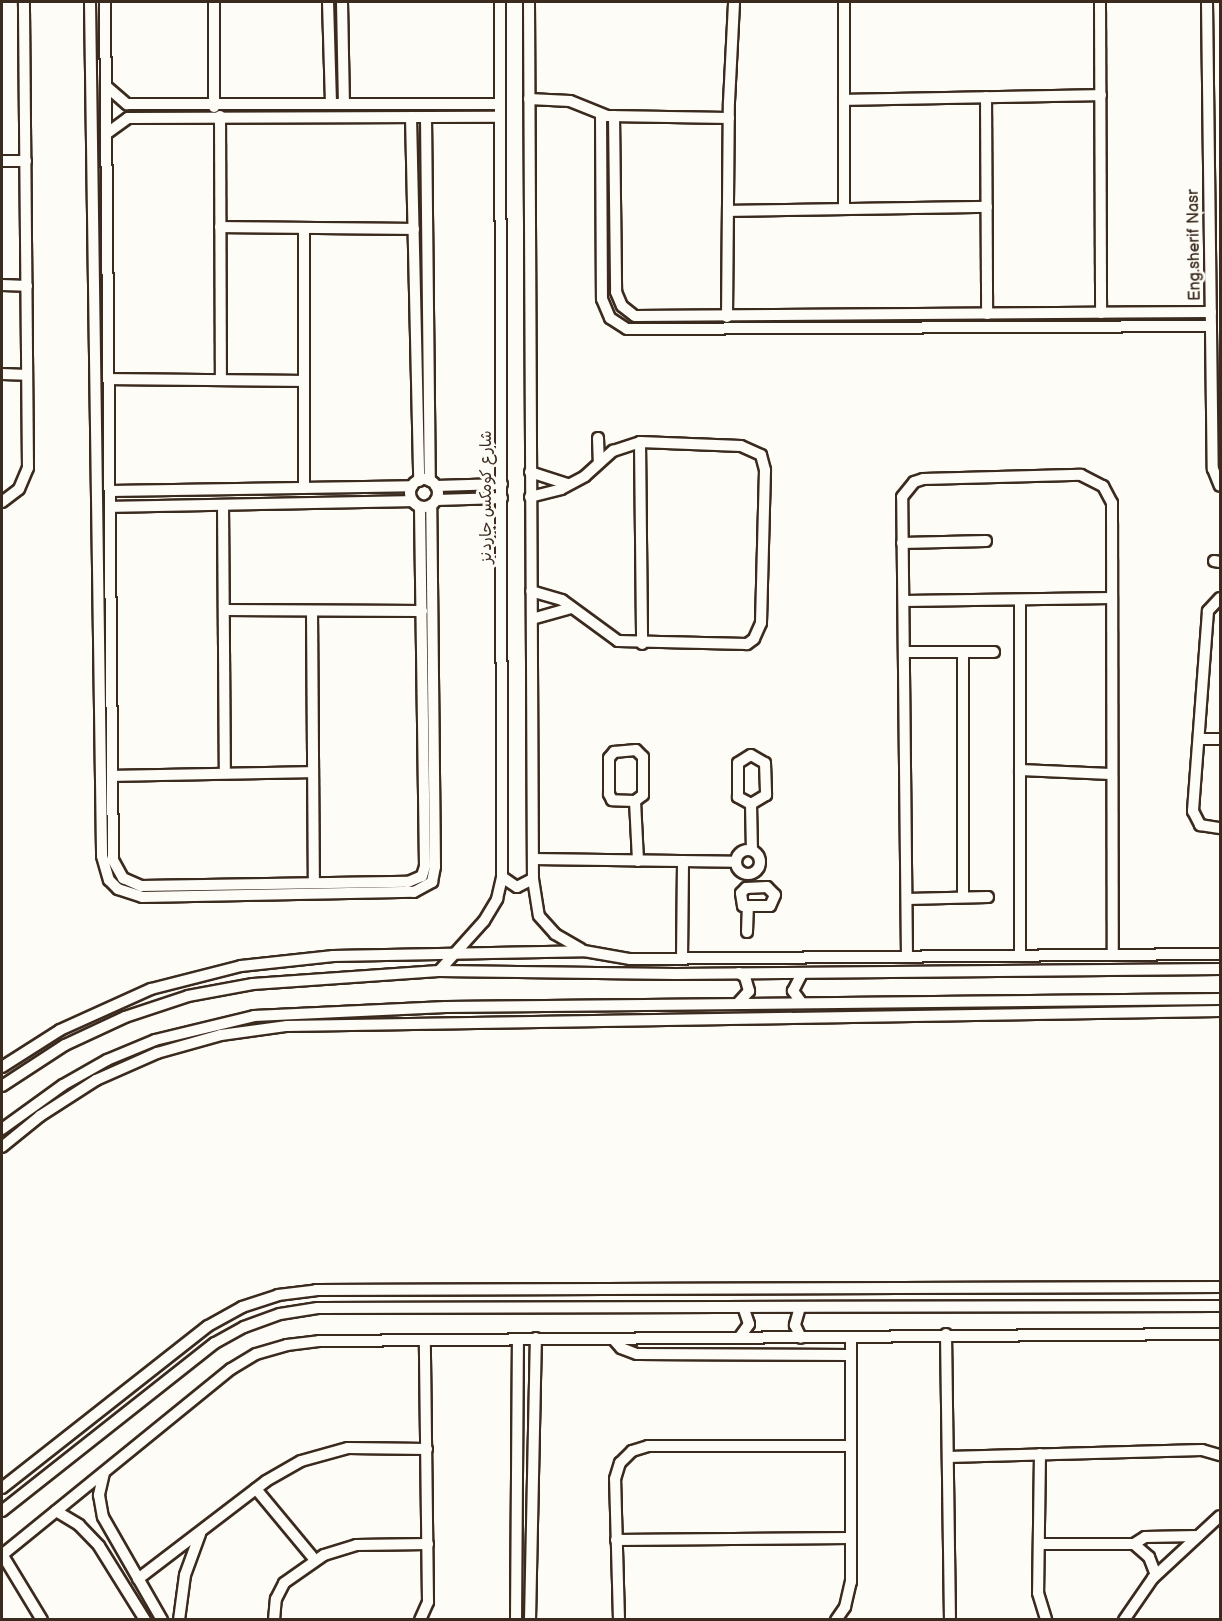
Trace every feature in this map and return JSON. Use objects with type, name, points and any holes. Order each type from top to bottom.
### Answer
[{"type":"street","points":[[2,502],[19,489],[28,468],[24,2]]},
{"type":"street","points":[[90,2],[102,856],[110,880],[118,889],[142,897],[390,892],[421,890],[432,882],[435,867],[425,503],[416,484],[411,117]]},
{"type":"street","points":[[105,2],[113,860],[117,870],[131,883],[408,882],[424,872],[422,611],[425,503],[433,483],[426,117]]},
{"type":"street","points":[[214,2],[214,102],[217,117],[220,227],[221,380]]},
{"type":"street","points":[[328,2],[330,103]]},
{"type":"street","points":[[342,2],[344,103]]},
{"type":"street","name":"شارع كومكس جاردنز","points":[[439,971],[484,921],[497,899],[502,877],[500,2]]},
{"type":"street","points":[[529,2],[533,879],[539,916],[555,934],[584,951]]},
{"type":"street","points":[[727,317],[729,118],[734,2]]},
{"type":"street","points":[[844,2],[844,209]]},
{"type":"street","points":[[1100,2],[1101,313]]},
{"type":"street","name":"Eng.sherif Nasr","points":[[1207,2],[1215,199],[1211,312],[1213,469],[1221,486]]},
{"type":"street","points":[[106,85],[114,97],[127,104],[214,102],[500,104]]},
{"type":"street","points":[[844,100],[1101,95]]},
{"type":"street","points":[[986,97],[987,314]]},
{"type":"street","points":[[529,99],[570,100],[601,114],[614,116],[729,118]]},
{"type":"street","points":[[601,114],[602,299],[610,318],[627,330],[1211,326]]},
{"type":"street","points":[[614,116],[618,299],[628,312],[643,318],[1211,312]]},
{"type":"street","points":[[106,134],[128,118],[500,117]]},
{"type":"street","points":[[2,161],[26,161]]},
{"type":"street","points":[[728,211],[987,207]]},
{"type":"street","points":[[220,227],[414,229]]},
{"type":"street","points":[[304,228],[304,488]]},
{"type":"street","points":[[2,285],[27,286]]},
{"type":"street","points":[[2,374],[27,375]]},
{"type":"street","points":[[108,379],[304,381]]},
{"type":"street","points":[[598,438],[598,462]]},
{"type":"street","points":[[530,497],[568,484],[612,451],[640,442],[741,446],[760,455],[765,470],[761,623],[754,639],[740,646],[642,644],[611,638],[590,618],[571,608],[562,600],[531,591]]},
{"type":"street","points":[[640,442],[642,644]]},
{"type":"street","points":[[530,472],[568,484]]},
{"type":"street","points":[[908,957],[902,497],[914,482],[1087,476],[1103,486],[1112,504],[1113,955]]},
{"type":"street","points":[[110,491],[304,488],[433,483],[502,484]]},
{"type":"street","points":[[110,507],[425,503],[502,498]]},
{"type":"street","points":[[223,505],[225,773]]},
{"type":"street","points":[[902,543],[986,541]]},
{"type":"street","points":[[904,601],[1112,598]]},
{"type":"street","points":[[1221,598],[1208,611],[1193,815],[1200,825],[1221,828]]},
{"type":"street","points":[[1020,600],[1020,956]]},
{"type":"street","points":[[532,619],[571,608]]},
{"type":"street","points":[[224,610],[422,611]]},
{"type":"street","points":[[312,611],[314,882]]},
{"type":"street","points":[[904,652],[994,652]]},
{"type":"street","points":[[963,652],[963,897]]},
{"type":"street","points":[[1199,739],[1221,739]]},
{"type":"street","points":[[635,801],[610,798],[608,762],[614,752],[636,750],[641,754],[644,791],[635,801],[638,861]]},
{"type":"street","points":[[1020,770],[1111,774]]},
{"type":"street","points":[[112,776],[313,772]]},
{"type":"street","points":[[751,804],[752,850],[759,857],[755,872],[755,887]]},
{"type":"street","points":[[736,862],[741,852],[752,850]]},
{"type":"street","points":[[533,859],[736,862]]},
{"type":"street","points":[[682,959],[683,861]]},
{"type":"street","points":[[736,862],[740,871],[755,872]]},
{"type":"street","points":[[502,877],[517,887],[533,879]]},
{"type":"street","points":[[755,887],[772,890],[774,901],[770,906],[748,908],[743,906],[741,893],[755,887]]},
{"type":"street","points":[[907,899],[988,897]]},
{"type":"street","points":[[747,932],[748,908]]},
{"type":"street","points":[[2,1067],[58,1031],[183,978],[241,966],[333,956],[584,951],[630,959],[1221,954]]},
{"type":"street","points":[[333,956],[334,977]]},
{"type":"street","points":[[630,959],[631,973]]},
{"type":"street","points":[[2,1086],[65,1045],[125,1017],[188,996],[253,984],[439,971],[802,973],[1221,969]]},
{"type":"street","points":[[739,973],[749,984],[749,991],[739,1002]]},
{"type":"street","points":[[801,1002],[793,991],[802,973]]},
{"type":"street","points":[[2,1129],[63,1085],[107,1060],[204,1025],[305,1011],[739,1002],[1221,999]]},
{"type":"street","points":[[445,1023],[446,1007]]},
{"type":"street","points":[[2,1147],[40,1116],[96,1080],[157,1053],[221,1035],[287,1026],[1221,1011]]},
{"type":"street","points":[[58,1031],[65,1045]]},
{"type":"street","points":[[1000,1304],[1001,1286]]},
{"type":"street","points":[[2,1488],[208,1326],[242,1307],[278,1295],[316,1290],[1221,1287]]},
{"type":"street","points":[[645,1289],[645,1307]]},
{"type":"street","points":[[2,1511],[215,1343],[244,1327],[280,1314],[318,1308],[800,1307],[1000,1304],[1221,1306]]},
{"type":"street","points":[[739,1338],[749,1324],[743,1307]]},
{"type":"street","points":[[800,1307],[795,1320],[801,1338]]},
{"type":"street","points":[[946,1334],[950,1620]]},
{"type":"street","points":[[42,1620],[2,1554],[231,1369],[256,1354],[319,1341],[801,1338],[946,1334],[1221,1334]]},
{"type":"street","points":[[836,1620],[850,1595],[850,1337]]},
{"type":"street","points":[[530,1620],[536,1338]]},
{"type":"street","points":[[516,1620],[518,1339]]},
{"type":"street","points":[[613,1339],[621,1348],[637,1354],[850,1355]]},
{"type":"street","points":[[420,1620],[428,1602],[426,1341]]},
{"type":"street","points":[[128,1388],[140,1402]]},
{"type":"street","points":[[518,1394],[535,1392]]},
{"type":"street","points":[[619,1620],[616,1540],[617,1471],[626,1456],[640,1448],[849,1446]]},
{"type":"street","points":[[138,1579],[286,1468],[332,1451],[427,1449]]},
{"type":"street","points":[[948,1456],[1202,1450],[1221,1455]]},
{"type":"street","points":[[1040,1454],[1040,1607],[1046,1620]]},
{"type":"street","points":[[104,1473],[100,1506],[112,1536],[162,1620]]},
{"type":"street","points":[[256,1489],[315,1560]]},
{"type":"street","points":[[56,1511],[79,1525],[99,1546],[145,1620]]},
{"type":"street","points":[[1124,1620],[1156,1575],[1221,1516]]},
{"type":"street","points":[[179,1620],[185,1575],[200,1534]]},
{"type":"street","points":[[99,1546],[112,1536]]},
{"type":"street","points":[[1039,1544],[1134,1544],[1145,1537],[1198,1536]]},
{"type":"street","points":[[616,1540],[849,1538]]},
{"type":"street","points":[[274,1620],[276,1599],[285,1583],[315,1560],[356,1545],[428,1544]]},
{"type":"street","points":[[1134,1544],[1149,1557],[1156,1575]]}]
